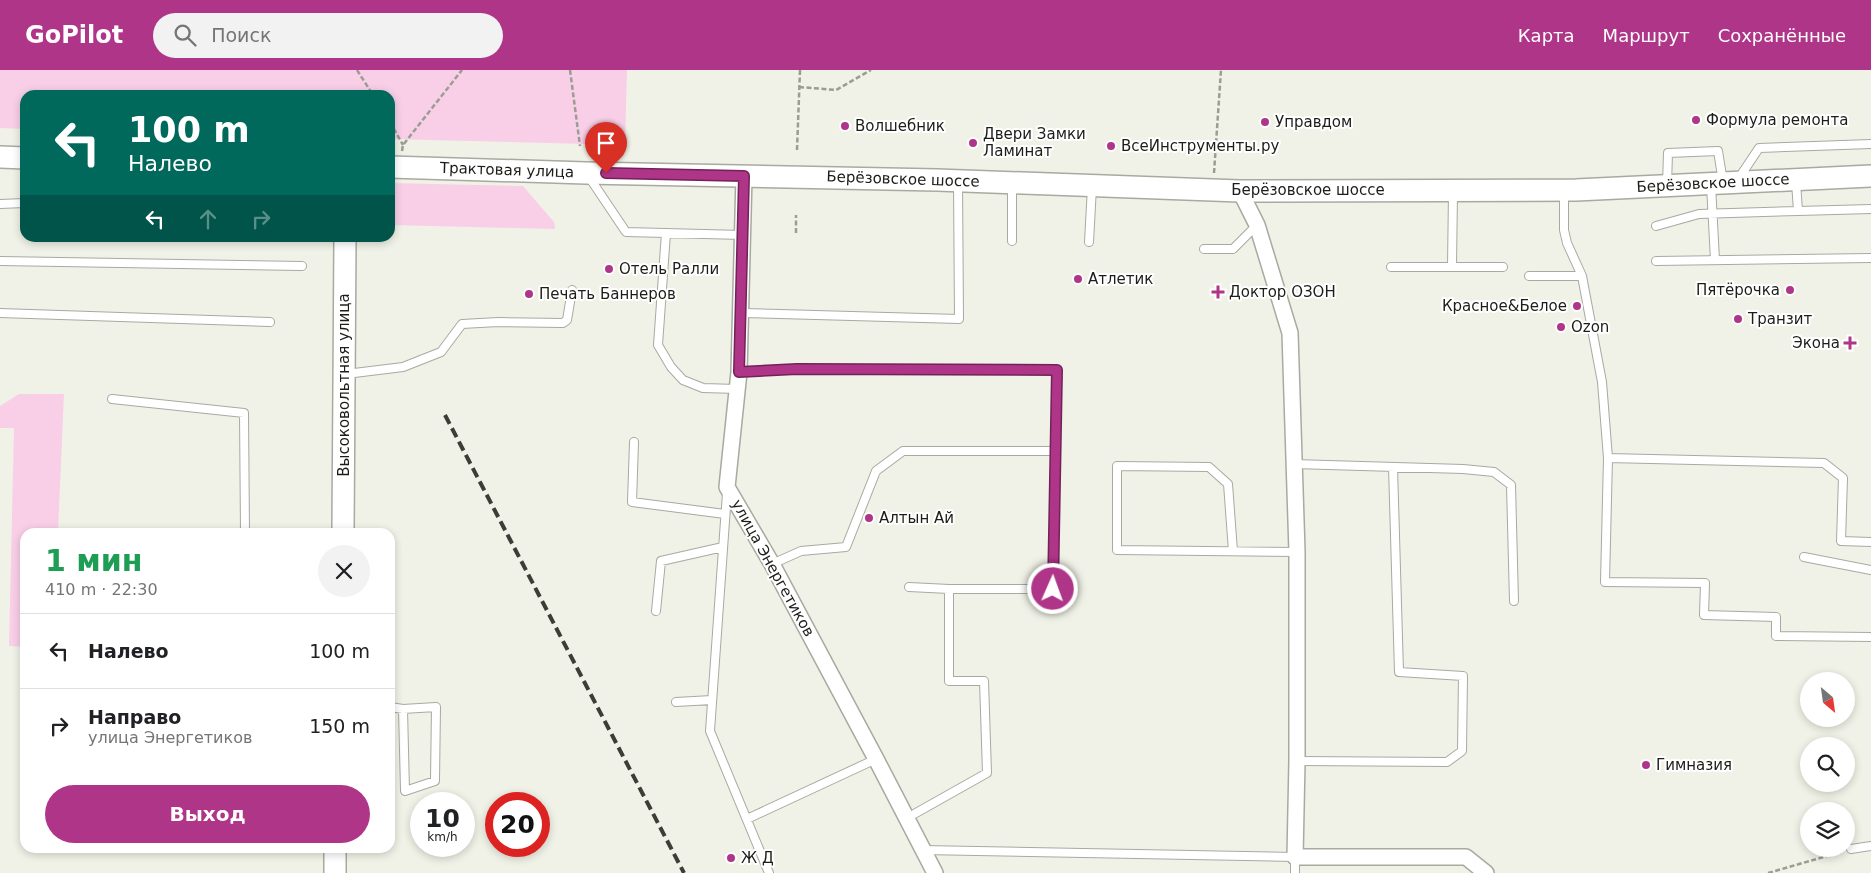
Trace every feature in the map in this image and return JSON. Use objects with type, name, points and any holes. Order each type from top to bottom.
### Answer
[{"type":"main road","points":[[0,157],[20,158]]},
{"type":"main road","name":"Трактовая улица","points":[[395,167],[744,176]]},
{"type":"main road","name":"Берёзовское шоссе","points":[[744,176],[958,180],[1240,191],[1564,190],[1871,176]]},
{"type":"main road","name":"Высоковольтная улица","points":[[343,528],[345,242]]},
{"type":"main road","points":[[335,853],[335,873]]},
{"type":"street","name":"улица Энергетиков","points":[[744,176],[739,372],[728,487],[772,564],[935,873]]},
{"type":"street","points":[[1240,191],[1257,225],[1290,333],[1297,552],[1295,857],[1466,857],[1486,873]]},
{"type":"lane","points":[[1724,182],[1759,148],[1871,144]]},
{"type":"lane","points":[[1667,185],[1668,153],[1718,151],[1724,182],[1715,260]]},
{"type":"lane","points":[[586,173],[626,232],[743,235]]},
{"type":"lane","points":[[1871,176],[1871,183]]},
{"type":"lane","points":[[1796,179],[1798,211]]},
{"type":"lane","points":[[742,313],[959,319],[958,180]]},
{"type":"lane","points":[[1012,182],[1012,240]]},
{"type":"lane","points":[[1088,242],[1092,186]]},
{"type":"lane","points":[[1452,267],[1453,190]]},
{"type":"lane","points":[[1564,190],[1564,230],[1567,243],[1582,276],[1602,382],[1608,458],[1605,582],[1705,584],[1704,616],[1776,617],[1776,636],[1871,638]]},
{"type":"lane","points":[[0,204],[20,203]]},
{"type":"lane","points":[[1656,226],[1699,214],[1871,209]]},
{"type":"lane","points":[[1204,249],[1234,249],[1257,225]]},
{"type":"lane","points":[[666,233],[658,345],[671,367],[683,380],[703,388],[737,389]]},
{"type":"lane","points":[[1656,261],[1871,258]]},
{"type":"lane","points":[[0,261],[302,266]]},
{"type":"lane","points":[[1391,267],[1503,267]]},
{"type":"lane","points":[[1529,276],[1582,276]]},
{"type":"lane","points":[[344,374],[403,367],[442,352],[462,324],[498,322],[563,323],[567,320],[572,290]]},
{"type":"lane","points":[[0,313],[270,322]]},
{"type":"lane","points":[[739,372],[797,369],[1057,370],[1053,589],[909,588]]},
{"type":"lane","points":[[112,399],[244,413],[245,528]]},
{"type":"lane","points":[[634,442],[632,502],[725,514]]},
{"type":"lane","points":[[772,564],[800,551],[846,546],[876,471],[902,451],[1055,451]]},
{"type":"lane","points":[[1608,458],[1824,463],[1843,478],[1840,541],[1871,542]]},
{"type":"lane","points":[[1294,464],[1494,472],[1511,485],[1514,601]]},
{"type":"lane","points":[[1233,551],[1228,484],[1209,468],[1117,466],[1117,550],[1297,552]]},
{"type":"lane","points":[[1297,760],[1448,762],[1462,750],[1463,676],[1398,672],[1393,467]]},
{"type":"lane","points":[[728,487],[710,731],[769,873]]},
{"type":"lane","points":[[656,610],[661,561],[723,547]]},
{"type":"lane","points":[[1804,557],[1871,570]]},
{"type":"lane","points":[[907,818],[987,774],[984,681],[949,682],[949,589]]},
{"type":"lane","points":[[676,702],[712,700]]},
{"type":"lane","points":[[395,708],[436,707],[435,780],[405,791],[403,709]]},
{"type":"lane","points":[[747,819],[876,759]]},
{"type":"lane","points":[[1855,849],[1871,846]]},
{"type":"lane","points":[[922,850],[1295,857],[1295,873]]},
{"type":"path","points":[[357,70],[370,90]]},
{"type":"path","points":[[395,167],[404,145],[462,70]]},
{"type":"path","points":[[570,70],[580,146]]},
{"type":"path","points":[[797,150],[800,70]]},
{"type":"path","points":[[799,87],[836,90],[871,70]]},
{"type":"path","points":[[1213,190],[1222,70]]},
{"type":"path","points":[[395,130],[404,145]]},
{"type":"path","points":[[796,215],[796,233]]},
{"type":"path","points":[[1768,873],[1826,857]]},
{"type":"shaded area","points":[[0,70],[627,70],[625,145],[395,139],[395,90],[20,90],[20,129],[0,128]]},
{"type":"shaded area","points":[[395,183],[523,186],[554,222],[555,229],[395,225]]},
{"type":"shaded area","points":[[19,394],[64,394],[58,528],[20,528],[20,647],[9,646],[14,428],[0,428],[0,406]]},
{"type":"railway","points":[[445,415],[684,873]]},
{"type":"place","name":"Формула ремонта","points":[[1696,120]]},
{"type":"place","name":"Управдом","points":[[1265,122]]},
{"type":"place","name":"Волшебник","points":[[845,126]]},
{"type":"place","name":"Двери Замки Ламинат","points":[[973,143]]},
{"type":"place","name":"ВсеИнструменты.ру","points":[[1111,146]]},
{"type":"place","name":"Отель Ралли","points":[[609,269]]},
{"type":"place","name":"Атлетик","points":[[1078,279]]},
{"type":"place","name":"Пятёрочка","points":[[1790,290]]},
{"type":"place","name":"Доктор ОЗОН","points":[[1218,292]]},
{"type":"place","name":"Печать Баннеров","points":[[529,294]]},
{"type":"place","name":"Красное&Белое","points":[[1577,306]]},
{"type":"place","name":"Транзит","points":[[1738,319]]},
{"type":"place","name":"Ozon","points":[[1561,327]]},
{"type":"place","name":"Экона","points":[[1850,343]]},
{"type":"place","name":"Алтын Ай","points":[[869,518]]},
{"type":"place","name":"Гимназия","points":[[1646,765]]},
{"type":"place","name":"Ж Д","points":[[731,858]]},
{"type":"route","points":[[606,173],[744,176],[739,372],[797,369],[1057,370],[1053,589]]}]
